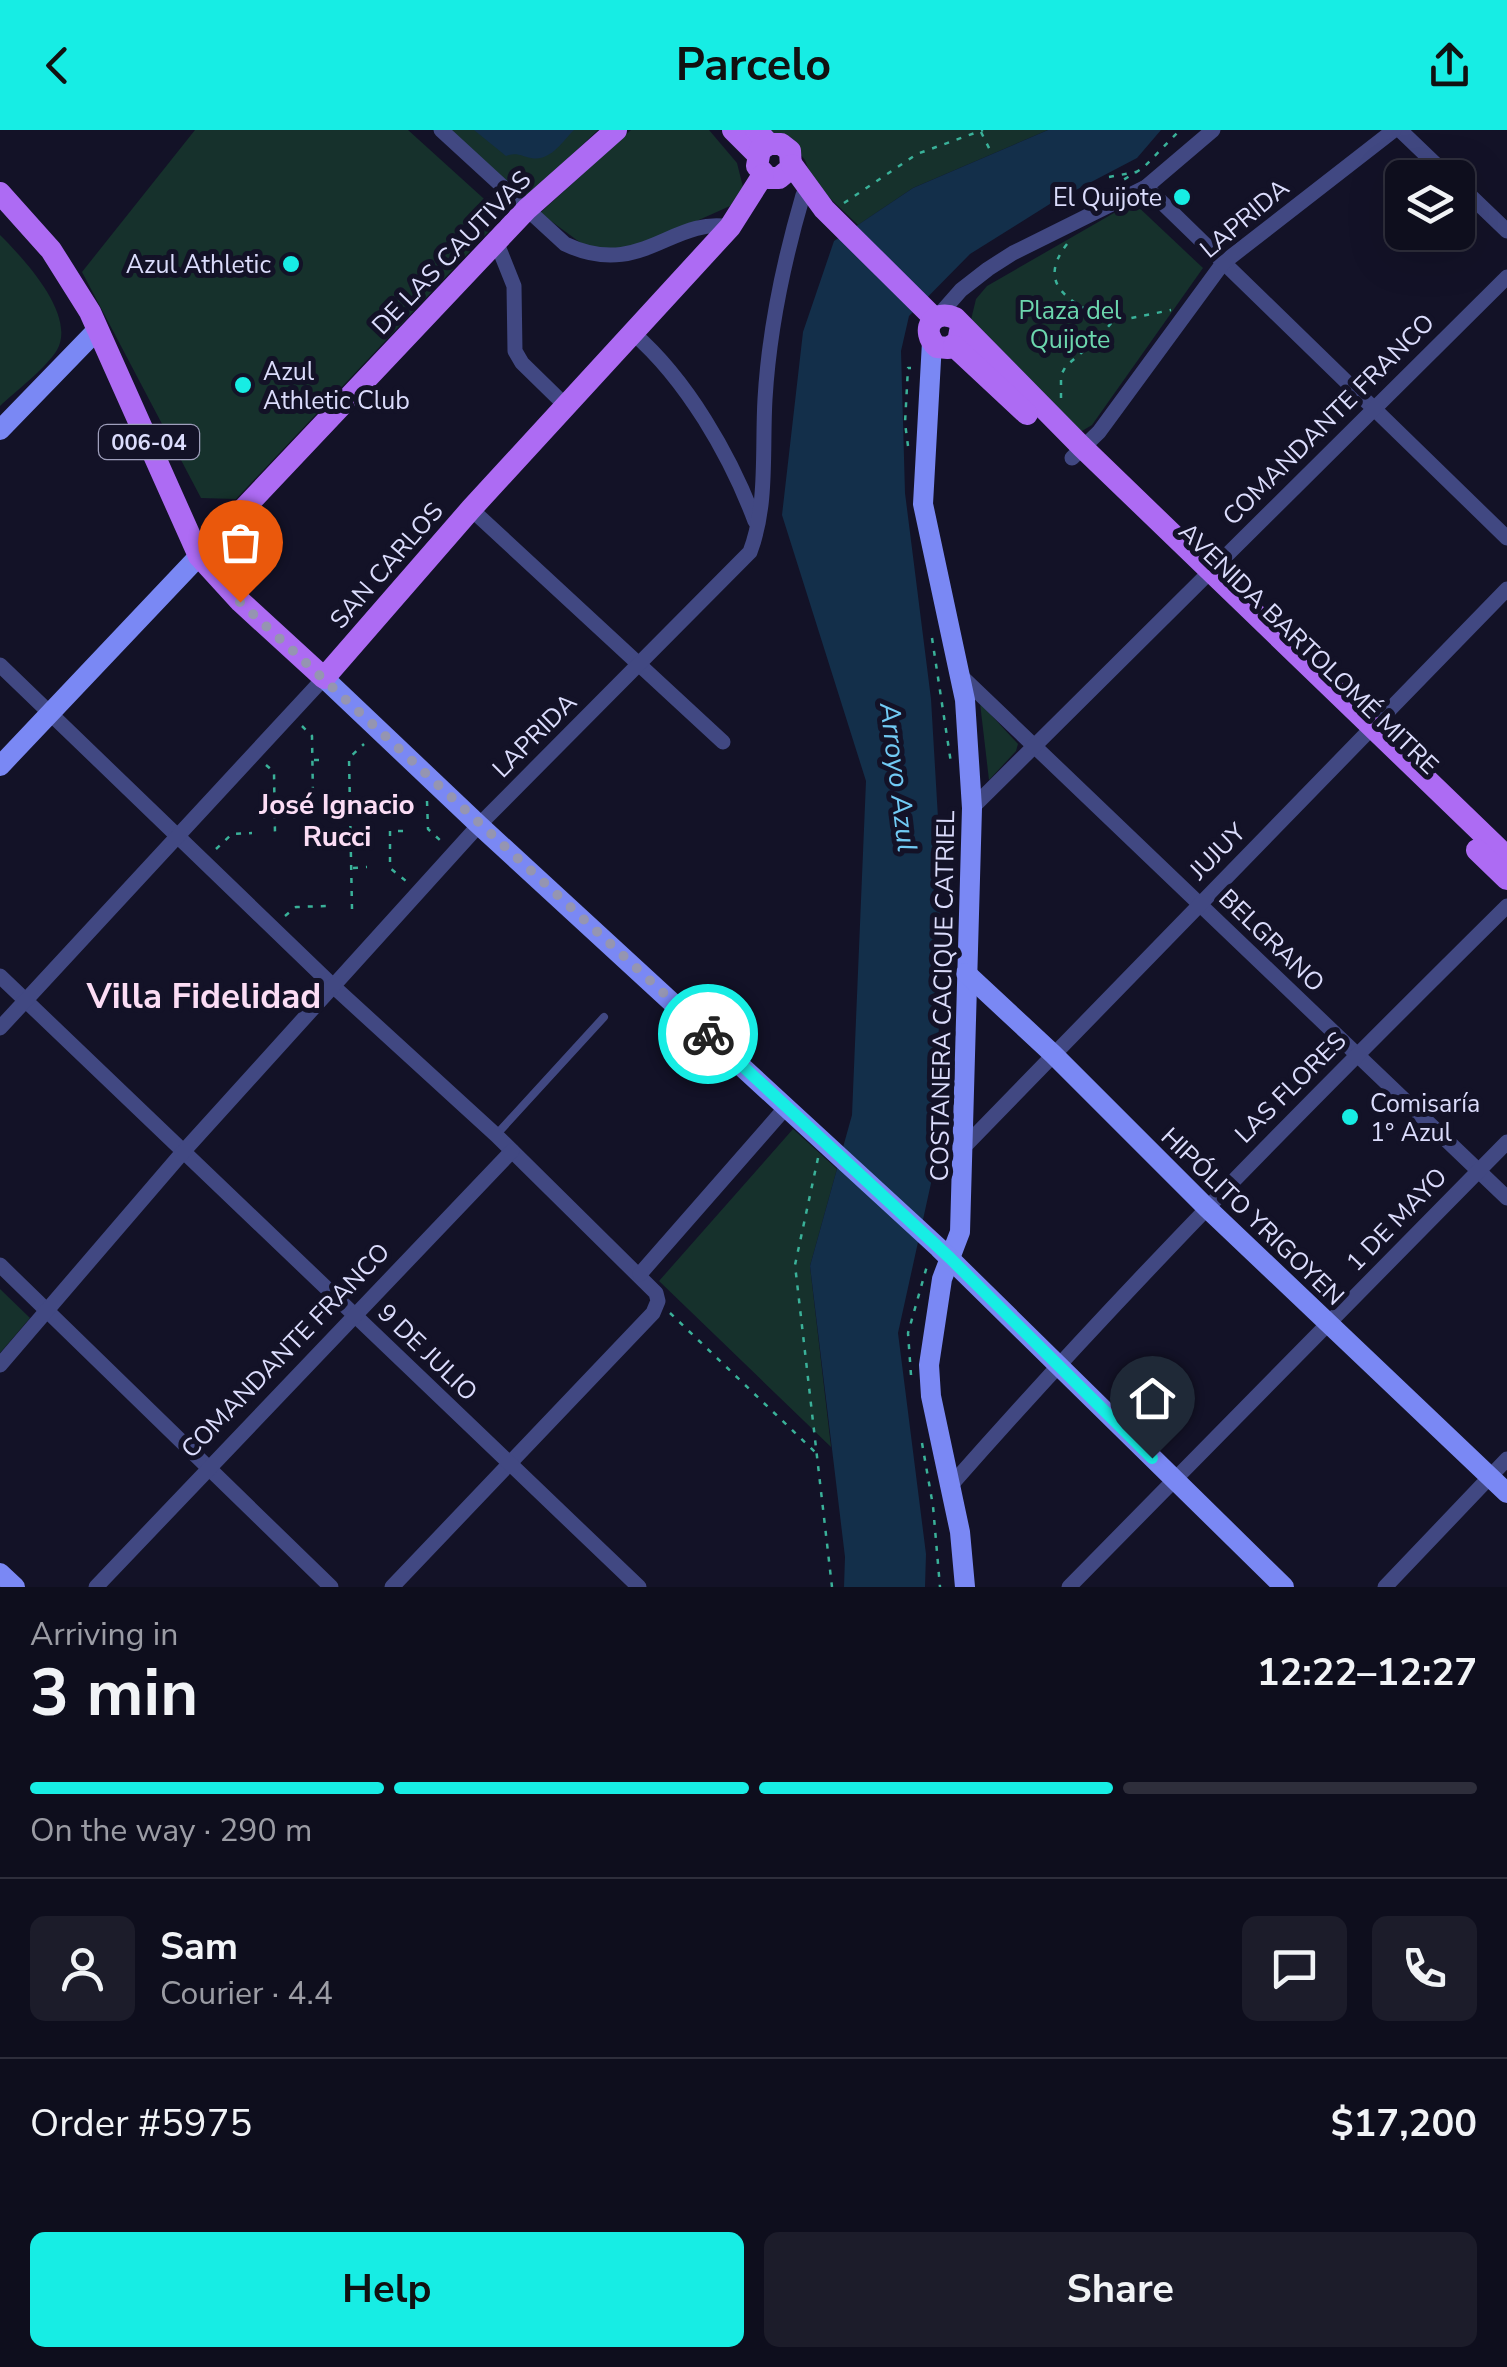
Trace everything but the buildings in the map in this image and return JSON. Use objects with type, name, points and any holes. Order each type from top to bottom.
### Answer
[{"type":"main road","name":"DE LAS CAUTIVAS","points":[[199,556],[527,210],[616,130]]},
{"type":"main road","points":[[733,130],[824,209],[1077,452]]},
{"type":"main road","points":[[769,158],[803,194],[824,209]]},
{"type":"main road","name":"SAN CARLOS","points":[[324,678],[471,509],[730,227],[769,158]]},
{"type":"main road","name":"006-04","points":[[0,193],[51,250],[98,329],[199,556]]},
{"type":"main road","points":[[943,326],[1064,429],[1077,452]]},
{"type":"main road","name":"AVENIDA BARTOLOMÉ MITRE","points":[[1077,452],[1369,734],[1507,857]]},
{"type":"main road","points":[[199,556],[240,602],[324,678]]},
{"type":"main road","name":"AVENIDA BARTOLOMÉ MITRE","points":[[1369,734],[1507,878]]},
{"type":"street","points":[[441,130],[566,244],[584,252],[636,253],[707,224],[730,227]]},
{"type":"street","name":"COSTANERA CACIQUE CATRIEL","points":[[965,1587],[960,1532],[931,1396],[929,1365],[944,1253],[960,1232],[972,808],[960,675],[923,504],[932,373],[943,326],[988,269],[1074,223],[1212,130]]},
{"type":"street","points":[[1397,130],[1430,160]]},
{"type":"street","name":"LAPRIDA","points":[[1077,452],[1099,432],[1223,262],[1397,130]]},
{"type":"street","points":[[1142,180],[1507,538]]},
{"type":"street","points":[[758,530],[765,394],[788,246],[803,194]]},
{"type":"street","points":[[1475,200],[1507,231]]},
{"type":"street","points":[[496,242],[514,286],[515,350],[522,363],[566,406]]},
{"type":"street","name":"COMANDANTE FRANCO","points":[[972,808],[1507,277]]},
{"type":"street","points":[[0,430],[98,329]]},
{"type":"street","points":[[633,332],[661,357],[736,472],[758,530]]},
{"type":"street","points":[[471,509],[723,742]]},
{"type":"street","name":"LAPRIDA","points":[[0,1365],[183,1152],[454,853],[750,552],[758,530]]},
{"type":"street","name":"DE LAS CAUTIVAS","points":[[0,766],[199,556]]},
{"type":"street","name":"JUJUY","points":[[963,1148],[1507,589]]},
{"type":"street","points":[[0,665],[333,986],[512,1150],[656,1293],[658,1302],[653,1314],[392,1587]]},
{"type":"street","name":"BELGRANO","points":[[960,675],[1507,1198]]},
{"type":"street","points":[[324,678],[479,826],[944,1253],[1284,1587]]},
{"type":"street","name":"SAN CARLOS","points":[[0,1028],[324,678]]},
{"type":"street","name":"LAS FLORES","points":[[952,1484],[1058,1364],[1206,1208],[1507,906]]},
{"type":"street","name":"HIPÓLITO YRIGOYEN","points":[[966,973],[1206,1208],[1507,1493]]},
{"type":"street","name":"9 DE JULIO","points":[[0,976],[639,1587]]},
{"type":"street","points":[[640,1274],[787,1106]]},
{"type":"street","name":"1 DE MAYO","points":[[1069,1587],[1507,1142]]},
{"type":"street","name":"COMANDANTE FRANCO","points":[[96,1587],[512,1150]]},
{"type":"street","points":[[0,1265],[331,1587]]},
{"type":"street","points":[[1385,1587],[1507,1459]]},
{"type":"street","points":[[0,1573],[14,1587]]},
{"type":"lane","points":[[496,1136],[604,1016]]},
{"type":"path","points":[[824,209],[846,202],[917,154],[982,130],[990,150]]},
{"type":"path","points":[[1109,177],[1142,180]]},
{"type":"path","points":[[1074,223],[1073,236],[1058,255],[1054,268],[1055,280],[1064,296],[1112,322],[1190,308]]},
{"type":"path","points":[[1064,429],[1060,412],[1061,376],[1066,366],[1112,322]]},
{"type":"path","points":[[909,460],[905,423],[908,368],[932,373]]},
{"type":"path","points":[[932,633],[952,772]]},
{"type":"path","points":[[290,715],[312,736],[313,799]]},
{"type":"path","points":[[352,909],[350,758],[380,729]]},
{"type":"path","points":[[253,754],[274,772],[275,834]]},
{"type":"path","points":[[313,760],[327,760]]},
{"type":"path","points":[[431,778],[426,784],[428,829],[454,853]]},
{"type":"path","points":[[274,798],[290,798]]},
{"type":"path","points":[[403,831],[390,831],[390,868],[419,892]]},
{"type":"path","points":[[204,860],[232,834],[252,833]]},
{"type":"path","points":[[351,868],[367,867]]},
{"type":"path","points":[[272,928],[296,907],[327,906]]},
{"type":"path","points":[[822,1138],[796,1264],[832,1587]]},
{"type":"path","points":[[911,1373],[908,1333],[918,1290],[944,1253]]},
{"type":"path","points":[[658,1302],[817,1454]]},
{"type":"path","points":[[919,1428],[933,1506],[940,1587]]},
{"type":"green space","name":"Azul Athletic Club","points":[[195,130],[408,130],[493,207],[493,227],[236,499],[201,498],[82,272]]},
{"type":"green space","points":[[449,130],[598,130],[524,200]]},
{"type":"green space","points":[[631,130],[709,130],[737,163],[743,187],[730,206],[650,242],[612,252],[589,249],[540,213]]},
{"type":"green space","points":[[760,130],[1048,130],[913,188],[858,225],[813,182],[805,160],[791,143]]},
{"type":"green space","name":"Plaza del Quijote","points":[[1133,202],[1203,268],[1092,425],[1077,434],[970,324],[976,299],[987,286]]},
{"type":"green space","points":[[0,235],[45,288],[60,320],[61,336],[57,350],[46,364],[0,406]]},
{"type":"green space","points":[[980,703],[1018,744],[989,780]]},
{"type":"green space","points":[[793,1129],[837,1169],[810,1266],[831,1447],[659,1281]]},
{"type":"green space","points":[[0,1289],[30,1318],[0,1353]]},
{"type":"water","points":[[474,130],[574,130],[555,150],[544,157],[531,158],[506,156]]},
{"type":"water","name":"Arroyo Azul","points":[[1048,130],[1161,130],[1137,158],[1053,202],[970,254],[909,316],[901,351],[905,493],[931,699],[941,869],[937,1156],[898,1333],[926,1554],[925,1587],[844,1587],[845,1557],[810,1266],[852,1115],[866,781],[782,515],[803,332],[834,241],[913,188]]},
{"type":"way so far","points":[[240,602],[708,1034]]},
{"type":"place","name":"El Quijote","points":[[1182,197]]},
{"type":"place","name":"Azul Athletic","points":[[291,264]]},
{"type":"place","name":"Azul Athletic Club","points":[[243,385]]},
{"type":"place","name":"Comisaría 1° Azul","points":[[1350,1117]]},
{"type":"district","name":"José Ignacio Rucci","points":[[337,820]]},
{"type":"district","name":"Villa Fidelidad","points":[[204,996]]},
{"type":"route","points":[[708,1034],[950,1258],[1152,1458]]}]
